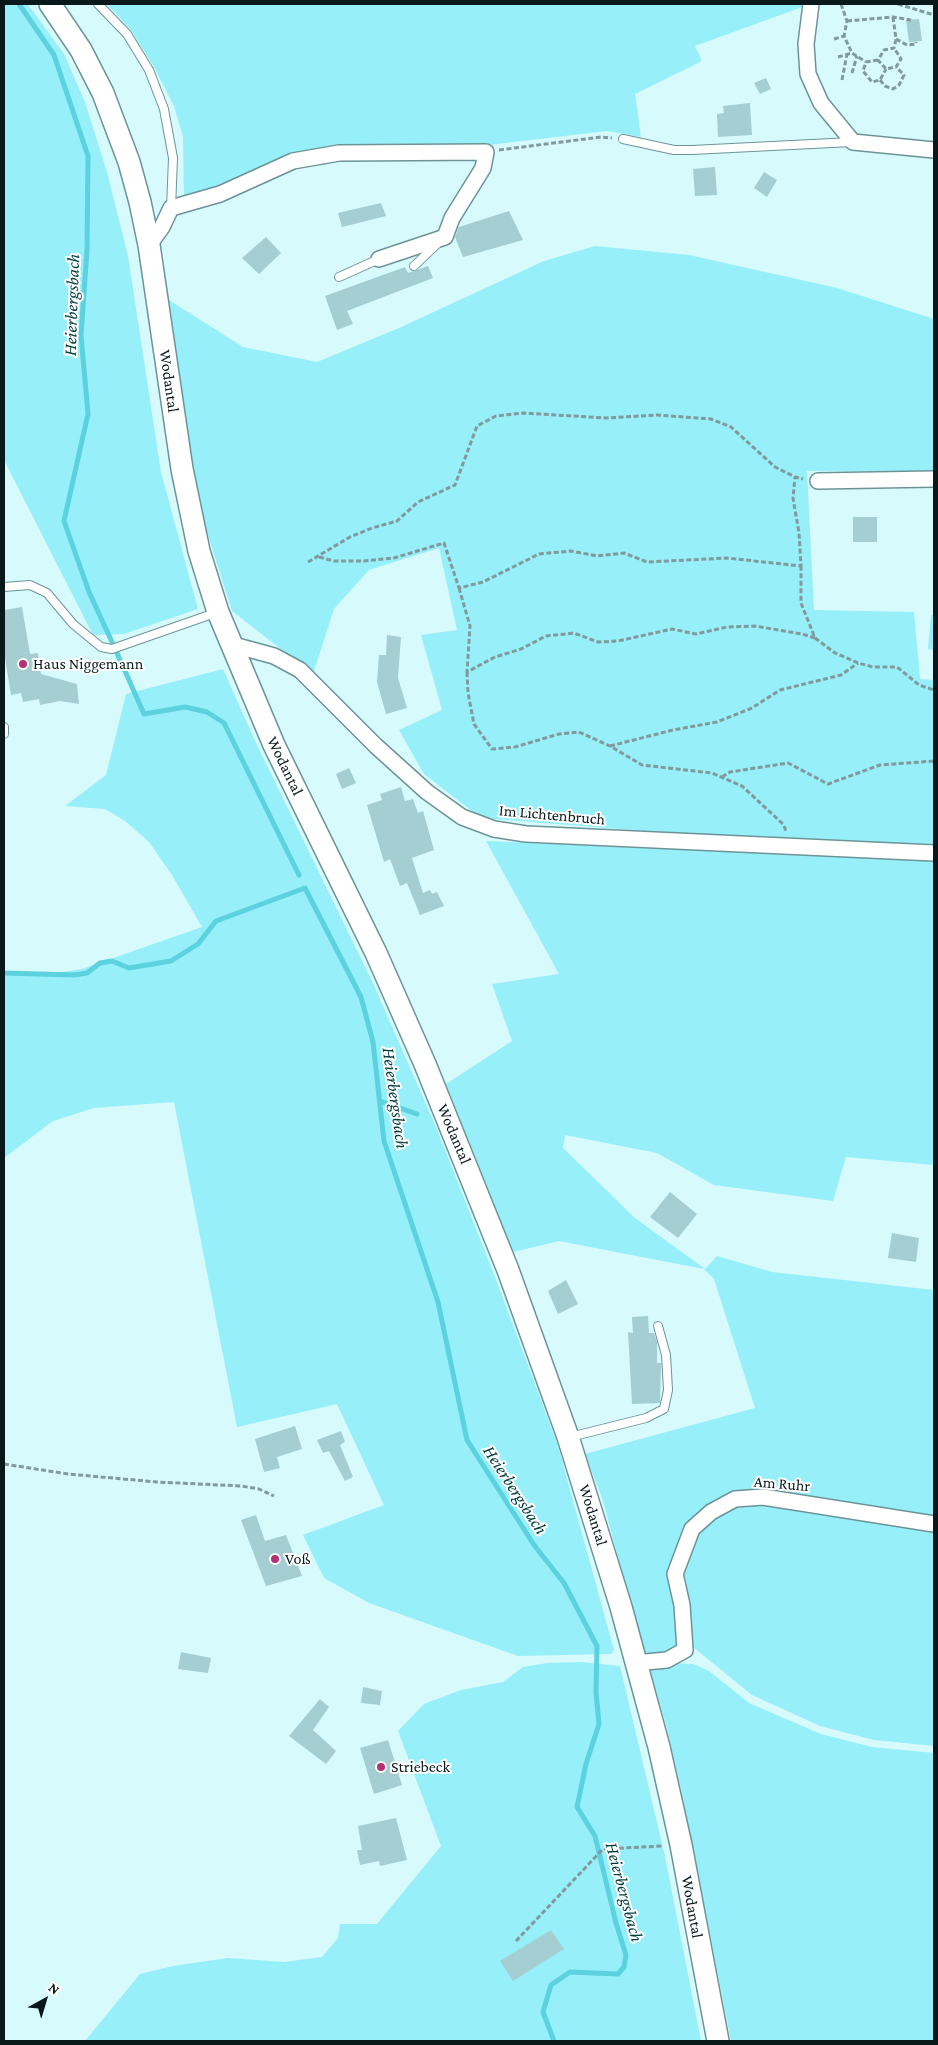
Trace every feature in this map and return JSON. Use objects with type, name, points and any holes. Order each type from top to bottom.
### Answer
[{"type":"main road","name":"Wodantal","points":[[50,4],[81,50],[103,93],[129,162],[149,245],[182,470],[199,551],[218,612],[274,745],[376,953],[425,1064],[508,1270],[568,1437],[621,1607],[659,1747],[681,1845],[718,2041]]},
{"type":"street","points":[[811,4],[806,44],[808,74],[821,103],[853,142],[934,150]]},
{"type":"street","points":[[149,245],[162,227],[171,208],[220,194],[293,161],[330,154],[486,152],[483,168],[452,218],[445,237],[380,259]]},
{"type":"street","points":[[818,481],[934,479]]},
{"type":"street","name":"Im Lichtenbruch","points":[[230,644],[274,656],[300,670],[376,746],[427,792],[462,817],[494,829],[526,834],[934,853]]},
{"type":"street","name":"Am Ruhr","points":[[635,1663],[667,1660],[685,1650],[682,1605],[675,1574],[692,1529],[711,1512],[735,1499],[763,1497],[934,1524]]},
{"type":"lane","points":[[98,4],[127,34],[149,70],[164,109],[173,158],[171,208]]},
{"type":"lane","points":[[623,139],[674,150],[853,142]]},
{"type":"lane","points":[[414,266],[445,237]]},
{"type":"lane","points":[[338,277],[380,259]]},
{"type":"lane","points":[[4,587],[30,585],[47,593],[73,624],[101,648],[112,649],[218,612]]},
{"type":"lane","points":[[4,728],[4,734]]},
{"type":"lane","points":[[568,1437],[646,1418],[664,1409],[668,1390],[666,1355],[658,1326]]},
{"type":"path","points":[[841,4],[847,21],[844,36],[852,53],[866,62],[878,60],[884,50],[894,48]]},
{"type":"path","points":[[898,4],[934,15]]},
{"type":"path","points":[[847,21],[893,17],[911,20]]},
{"type":"path","points":[[886,69],[896,67],[901,59],[894,48],[896,39],[893,17]]},
{"type":"path","points":[[834,38],[844,36]]},
{"type":"path","points":[[896,39],[906,45],[916,44],[916,42]]},
{"type":"path","points":[[838,57],[852,53]]},
{"type":"path","points":[[842,80],[847,54]]},
{"type":"path","points":[[852,73],[857,56]]},
{"type":"path","points":[[878,60],[886,69]]},
{"type":"path","points":[[866,62],[863,71],[872,82],[880,80],[886,69]]},
{"type":"path","points":[[880,80],[885,86],[893,89],[899,85],[904,75],[896,67]]},
{"type":"path","points":[[486,152],[601,137],[623,139]]},
{"type":"path","points":[[308,562],[350,537],[397,521],[418,502],[455,484],[478,426],[496,416],[522,414],[606,418],[657,415],[711,418],[731,427],[775,467],[795,478],[818,481]]},
{"type":"path","points":[[795,478],[793,498],[799,533],[801,603],[815,638]]},
{"type":"path","points":[[318,557],[334,561],[364,562],[394,558],[444,544],[470,626],[467,672],[468,693],[474,724],[492,749],[515,747],[559,734],[579,732],[610,746],[642,765],[712,773],[742,786],[784,825],[790,846]]},
{"type":"path","points":[[458,588],[483,582],[539,554],[571,551],[597,556],[624,553],[647,562],[727,558],[801,566]]},
{"type":"path","points":[[467,672],[495,657],[521,649],[546,636],[574,633],[598,642],[618,641],[672,630],[696,634],[727,627],[755,626],[815,638],[835,653],[858,663],[873,667],[898,667],[919,685],[934,690]]},
{"type":"path","points":[[610,746],[620,742],[717,722],[752,708],[780,690],[840,675],[858,663]]},
{"type":"path","points":[[722,777],[730,772],[788,763],[828,784],[880,765],[934,761]]},
{"type":"path","points":[[4,1464],[137,1480],[241,1486],[259,1489],[274,1496]]},
{"type":"path","points":[[516,1941],[603,1849],[681,1845]]},
{"type":"shaded area","points":[[4,4],[27,4],[33,11],[64,54],[85,102],[107,172],[128,256],[161,472],[198,609],[124,634],[93,635],[4,460]]},
{"type":"shaded area","points":[[107,4],[805,4],[805,6],[695,46],[702,61],[635,94],[641,137],[607,131],[480,146],[337,147],[184,199],[183,137],[174,106],[154,67],[131,30]]},
{"type":"shaded area","points":[[595,246],[689,255],[837,288],[934,319],[934,472],[807,471],[814,610],[914,612],[920,679],[934,680],[934,847],[658,832],[481,818],[424,774],[399,730],[442,710],[421,635],[457,630],[439,548],[369,570],[334,609],[313,674],[232,611],[199,507],[176,376],[169,300],[243,347],[317,362],[399,328],[544,261]]},
{"type":"shaded area","points":[[931,615],[934,615],[934,650],[928,649]]},
{"type":"shaded area","points":[[223,669],[256,743],[373,983],[436,1127],[497,1282],[558,1446],[614,1650],[611,1654],[518,1656],[369,1603],[324,1578],[303,1535],[384,1505],[337,1404],[237,1427],[174,1102],[94,1108],[53,1121],[4,1158],[4,973],[63,972],[82,969],[202,927],[172,875],[149,842],[125,821],[105,809],[65,806],[106,775],[126,694]]},
{"type":"shaded area","points":[[486,841],[934,861],[934,1165],[846,1157],[833,1201],[714,1185],[657,1153],[565,1135],[563,1148],[635,1218],[705,1269],[717,1256],[772,1272],[934,1290],[934,1519],[764,1494],[687,1526],[676,1604],[679,1647],[671,1651],[649,1656],[643,1652],[603,1501],[585,1454],[755,1408],[714,1279],[704,1269],[559,1241],[513,1252],[446,1084],[512,1041],[492,984],[559,974]]},
{"type":"shaded area","points":[[763,1502],[934,1529],[934,1746],[874,1740],[820,1726],[752,1695],[693,1647],[680,1575],[697,1532],[713,1516],[737,1505]]},
{"type":"shaded area","points":[[582,1662],[620,1666],[665,1856],[701,2041],[85,2041],[140,1974],[173,1966],[228,1958],[284,1962],[322,1957],[338,1938],[340,1924],[377,1924],[441,1846],[398,1731],[424,1704],[461,1690],[503,1682],[523,1667],[547,1663]]},
{"type":"shaded area","points":[[674,1663],[693,1664],[709,1671],[749,1703],[821,1734],[872,1747],[934,1753],[934,2041],[731,2041],[682,1793],[667,1728],[650,1669],[658,1665]]},
{"type":"building","points":[[919,19],[922,41],[909,42],[906,20]]},
{"type":"building","points":[[766,78],[771,89],[760,94],[754,83]]},
{"type":"building","points":[[750,103],[752,135],[718,137],[717,114],[724,113],[723,106]]},
{"type":"building","points":[[715,167],[717,195],[695,196],[693,169]]},
{"type":"building","points":[[764,172],[777,180],[767,197],[754,188]]},
{"type":"building","points":[[381,203],[386,216],[342,227],[338,213]]},
{"type":"building","points":[[509,211],[523,240],[463,257],[455,237],[459,227]]},
{"type":"building","points":[[266,237],[281,253],[259,274],[242,258]]},
{"type":"building","points":[[428,266],[433,278],[347,311],[353,324],[337,330],[325,296],[405,267],[408,273]]},
{"type":"building","points":[[853,517],[877,517],[877,542],[853,542]]},
{"type":"building","name":"Haus Niggemann","points":[[22,607],[30,654],[38,653],[41,674],[77,684],[79,704],[60,701],[40,705],[39,699],[23,702],[21,693],[11,695],[4,652],[4,610]]},
{"type":"building","points":[[387,635],[401,637],[398,678],[407,708],[386,714],[377,682],[379,655],[386,655]]},
{"type":"building","points":[[349,768],[356,783],[342,789],[336,774]]},
{"type":"building","points":[[401,787],[405,801],[413,799],[418,813],[423,811],[434,850],[412,858],[423,893],[430,890],[432,894],[437,892],[444,906],[420,915],[407,883],[400,886],[390,859],[384,862],[367,805],[382,800],[380,794]]},
{"type":"building","points":[[670,1192],[697,1214],[678,1238],[650,1217]]},
{"type":"building","points":[[892,1233],[919,1238],[916,1262],[888,1258]]},
{"type":"building","points":[[566,1280],[578,1304],[558,1314],[548,1291]]},
{"type":"building","points":[[648,1316],[649,1333],[654,1333],[657,1342],[657,1363],[661,1363],[660,1403],[632,1404],[628,1332],[633,1333],[632,1317]]},
{"type":"building","points":[[295,1426],[302,1449],[277,1457],[280,1468],[264,1472],[255,1439]]},
{"type":"building","points":[[341,1431],[345,1442],[340,1445],[353,1477],[345,1481],[329,1451],[323,1453],[317,1440]]},
{"type":"building","name":"Voß","points":[[256,1515],[265,1541],[286,1535],[302,1576],[266,1586],[241,1520]]},
{"type":"building","points":[[181,1652],[211,1658],[208,1673],[178,1669]]},
{"type":"building","points":[[363,1687],[382,1691],[380,1705],[361,1703]]},
{"type":"building","points":[[320,1699],[329,1707],[313,1730],[336,1751],[326,1764],[289,1736]]},
{"type":"building","name":"Striebeck","points":[[388,1740],[402,1785],[374,1794],[360,1748]]},
{"type":"building","points":[[396,1818],[407,1860],[380,1866],[379,1861],[360,1865],[357,1850],[362,1850],[358,1826]]},
{"type":"building","points":[[551,1930],[564,1949],[513,1981],[500,1961]]},
{"type":"waterway","name":"Heierbergsbach","points":[[19,4],[54,55],[88,156],[87,250],[81,335],[88,414],[64,521],[89,592],[112,642]]},
{"type":"waterway","name":"Heierbergsbach","points":[[117,653],[144,714],[185,707],[207,712],[224,723],[299,875]]},
{"type":"waterway","name":"Heierbergsbach","points":[[4,973],[74,975],[87,973],[100,963],[112,961],[129,968],[171,961],[198,944],[216,921],[305,888],[361,997],[373,1042],[384,1141],[438,1302],[467,1440],[534,1545],[564,1583],[597,1646],[596,1692],[599,1724],[586,1764],[577,1807],[595,1836],[616,1923],[626,1955],[624,1967],[618,1974],[570,1972],[551,1985],[543,2012],[554,2041]]},
{"type":"waterway","points":[[380,1101],[417,1114]]},
{"type":"place","name":"Haus Niggemann","points":[[23,664]]},
{"type":"place","name":"Voß","points":[[275,1559]]},
{"type":"place","name":"Striebeck","points":[[381,1767]]}]
